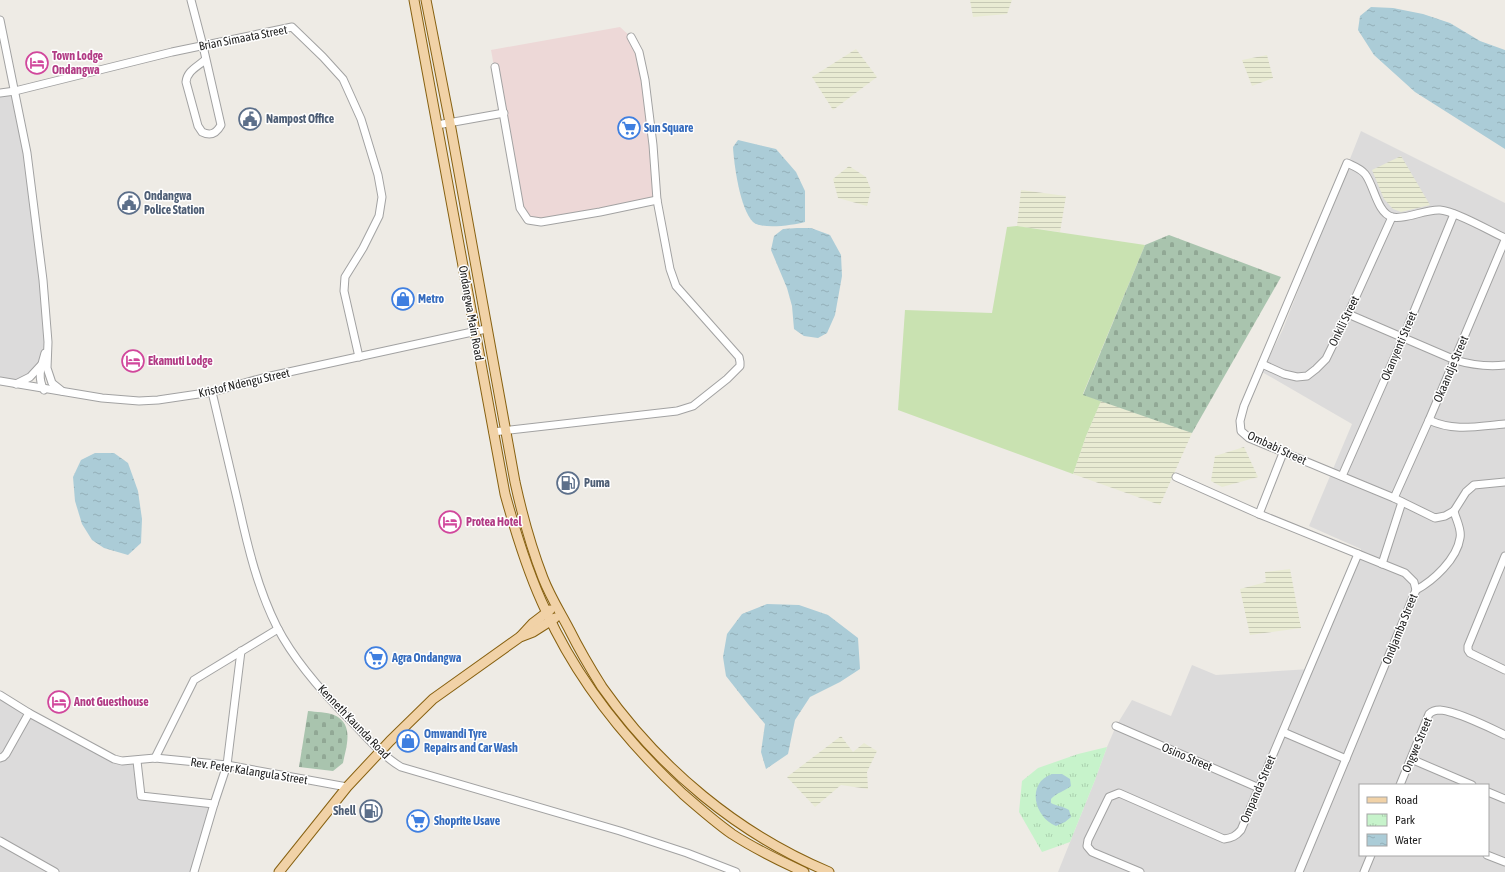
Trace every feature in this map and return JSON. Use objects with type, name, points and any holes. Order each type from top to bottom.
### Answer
[{"type":"main road","name":"Ondangwa Main Road","points":[[414,0],[505,494],[530,574],[548,616],[575,665],[593,693],[620,729],[645,757],[668,780],[714,821],[732,834],[804,872]]},
{"type":"main road","name":"Ondangwa Main Road","points":[[426,0],[450,123],[486,329],[515,482],[522,514],[543,578],[581,653],[602,686],[627,719],[676,772],[723,811],[755,834],[792,856],[829,872]]},
{"type":"main road","points":[[279,872],[348,787],[390,741],[433,699],[520,637],[533,623],[558,610]]},
{"type":"street","points":[[191,0],[221,125],[218,131],[212,134],[202,132],[198,126],[186,82],[190,71],[205,60]]},
{"type":"street","points":[[0,20],[27,152],[43,280],[48,342],[48,373],[52,383],[64,393]]},
{"type":"street","name":"Brian Simaata Street","points":[[0,94],[104,68],[292,27],[343,79],[361,119],[378,175],[382,197],[379,216],[363,248],[345,277],[344,291],[359,357]]},
{"type":"street","points":[[494,432],[676,411],[692,406],[727,379],[740,366],[739,357],[676,286],[670,269],[657,200],[653,145],[645,80],[639,52],[631,37]]},
{"type":"street","points":[[495,67],[520,208],[528,220],[541,222],[657,200]]},
{"type":"street","points":[[437,125],[504,114]]},
{"type":"street","name":"Ombabi Street","points":[[1392,217],[1383,212],[1366,176],[1361,170],[1347,163],[1244,406],[1240,420],[1241,431],[1249,438],[1394,498],[1435,518],[1445,516],[1454,511]]},
{"type":"street","points":[[1392,217],[1441,210],[1454,214],[1505,239]]},
{"type":"street","name":"Okanyenti Street","points":[[1342,476],[1403,338],[1454,214]]},
{"type":"street","name":"Onkili Street","points":[[1262,364],[1297,377],[1307,376],[1326,359],[1392,217]]},
{"type":"street","name":"Okaandje Street","points":[[1394,498],[1455,360],[1505,239]]},
{"type":"street","points":[[1348,314],[1455,360],[1472,365],[1489,367],[1505,365]]},
{"type":"street","name":"Kristof Ndengu Street","points":[[0,381],[44,390],[102,398],[139,401],[158,400],[212,392],[266,377],[486,329]]},
{"type":"street","points":[[44,390],[40,380],[42,363],[48,342]]},
{"type":"street","points":[[16,384],[30,377],[42,363]]},
{"type":"street","name":"Kenneth Kaunda Road","points":[[212,392],[256,575],[266,604],[278,629],[318,686],[381,752],[401,766],[620,831],[687,853],[736,872]]},
{"type":"street","points":[[1429,420],[1440,425],[1450,427],[1505,424]]},
{"type":"street","points":[[1260,514],[1283,453]]},
{"type":"street","name":"Ondjamba Street","points":[[1176,477],[1260,514],[1405,573],[1414,582],[1416,590],[1299,872]]},
{"type":"street","points":[[1416,590],[1431,581],[1441,572],[1457,548],[1460,538],[1460,530],[1454,511],[1466,492],[1474,485],[1505,482]]},
{"type":"street","points":[[1382,564],[1402,502]]},
{"type":"street","name":"Ompanda Street","points":[[1140,872],[1092,852],[1087,846],[1088,840],[1108,797],[1119,793],[1224,840],[1237,835],[1241,830],[1358,554]]},
{"type":"street","points":[[1505,556],[1468,646],[1468,650],[1470,653],[1505,670]]},
{"type":"street","points":[[155,758],[194,680],[278,629]]},
{"type":"street","points":[[194,872],[227,765],[241,651]]},
{"type":"street","name":"Rev. Peter Kalangula Street","points":[[0,695],[29,713],[114,759],[122,761],[137,761],[155,758],[227,765],[348,787]]},
{"type":"street","name":"Ongwe Street","points":[[1400,784],[1429,714],[1443,710],[1505,735]]},
{"type":"street","points":[[0,758],[3,758],[6,754],[29,713]]},
{"type":"street","name":"Osino Street","points":[[1116,726],[1259,788]]},
{"type":"street","points":[[1283,732],[1346,759]]},
{"type":"street","points":[[1411,760],[1470,784]]},
{"type":"street","points":[[137,761],[140,796],[214,804]]},
{"type":"street","points":[[1489,792],[1505,799]]},
{"type":"street","points":[[0,841],[55,872]]},
{"type":"street","points":[[1364,872],[1371,856]]},
{"type":"street","points":[[1489,856],[1505,862]]},
{"type":"shaded area","points":[[620,27],[631,37],[639,52],[657,200],[541,222],[528,220],[520,208],[491,50]]},
{"type":"shaded area","points":[[15,91],[27,153],[48,342],[42,363],[16,384],[0,381],[0,93]]},
{"type":"shaded area","points":[[1361,131],[1505,203],[1505,872],[1058,872],[1116,726],[1132,700],[1171,716],[1192,665],[1216,675],[1310,669],[1361,549],[1309,526],[1352,424],[1262,372],[1283,329]]},
{"type":"shaded area","points":[[0,695],[114,759],[137,761],[141,796],[214,804],[194,872],[0,872]]},
{"type":"green space","points":[[970,0],[1012,0],[1007,14],[973,17]]},
{"type":"green space","points":[[856,49],[877,77],[833,110],[812,77]]},
{"type":"green space","points":[[1267,55],[1273,78],[1252,86],[1242,60]]},
{"type":"green space","points":[[1401,156],[1430,205],[1401,212],[1393,209],[1384,199],[1372,170]]},
{"type":"green space","points":[[849,166],[866,177],[871,190],[867,206],[838,198],[833,179]]},
{"type":"green space","points":[[1021,190],[1066,196],[1060,232],[1017,226]]},
{"type":"green space","points":[[1017,226],[1145,245],[1083,394],[1101,401],[1086,436],[1073,474],[898,410],[905,310],[992,313],[1007,227]]},
{"type":"green space","points":[[1169,235],[1281,277],[1192,433],[1083,395],[1145,245]]},
{"type":"green space","points":[[1101,401],[1192,433],[1160,505],[1073,474],[1086,436]]},
{"type":"green space","points":[[1244,447],[1258,477],[1222,487],[1211,481],[1215,456]]},
{"type":"green space","points":[[1290,569],[1301,628],[1250,635],[1240,589],[1266,582],[1265,572]]},
{"type":"green space","points":[[308,711],[334,715],[341,719],[345,724],[348,736],[343,763],[333,771],[299,767]]},
{"type":"green space","points":[[841,736],[853,752],[864,743],[877,751],[867,772],[868,789],[841,785],[815,807],[787,777]]},
{"type":"green space","points":[[1107,747],[1070,842],[1042,852],[1019,812],[1022,781],[1038,768],[1078,754]]},
{"type":"water","points":[[1371,7],[1393,8],[1423,14],[1450,23],[1480,41],[1505,50],[1505,149],[1415,92],[1374,55],[1358,30],[1360,16]]},
{"type":"water","points":[[738,140],[776,149],[796,172],[805,191],[805,222],[763,226],[753,222],[748,216],[741,197],[736,175],[733,147]]},
{"type":"water","points":[[811,228],[830,235],[841,255],[842,276],[835,315],[827,333],[818,338],[804,336],[794,329],[792,306],[787,288],[771,250],[774,236],[783,229]]},
{"type":"water","points":[[95,453],[114,453],[128,463],[138,491],[142,519],[141,543],[128,555],[104,548],[92,540],[82,524],[75,501],[73,477],[81,460]]},
{"type":"water","points":[[767,604],[799,605],[828,615],[858,638],[860,669],[840,682],[810,697],[795,720],[788,754],[766,769],[761,752],[765,724],[726,676],[723,657],[727,634],[742,614]]},
{"type":"water","points":[[1052,774],[1062,774],[1070,779],[1071,786],[1051,799],[1051,803],[1069,810],[1071,817],[1065,822],[1056,826],[1048,822],[1042,815],[1036,800],[1036,792],[1039,785],[1044,778]]},
{"type":"place","name":"Town Lodge Ondangwa","points":[[37,63]]},
{"type":"place","name":"Nampost Office","points":[[250,119]]},
{"type":"place","name":"Sun Square","points":[[629,128]]},
{"type":"place","name":"Ondangwa Police Station","points":[[129,203]]},
{"type":"place","name":"Metro","points":[[403,299]]},
{"type":"place","name":"Ekamuti Lodge","points":[[133,361]]},
{"type":"place","name":"Puma","points":[[568,483]]},
{"type":"place","name":"Protea Hotel","points":[[450,522]]},
{"type":"place","name":"Agra Ondangwa","points":[[376,658]]},
{"type":"place","name":"Anot Guesthouse","points":[[59,702]]},
{"type":"place","name":"Omwandi Tyre Repairs and Car Wash","points":[[408,741]]},
{"type":"place","name":"Shell","points":[[371,811]]},
{"type":"place","name":"Shoprite Usave","points":[[418,821]]}]
